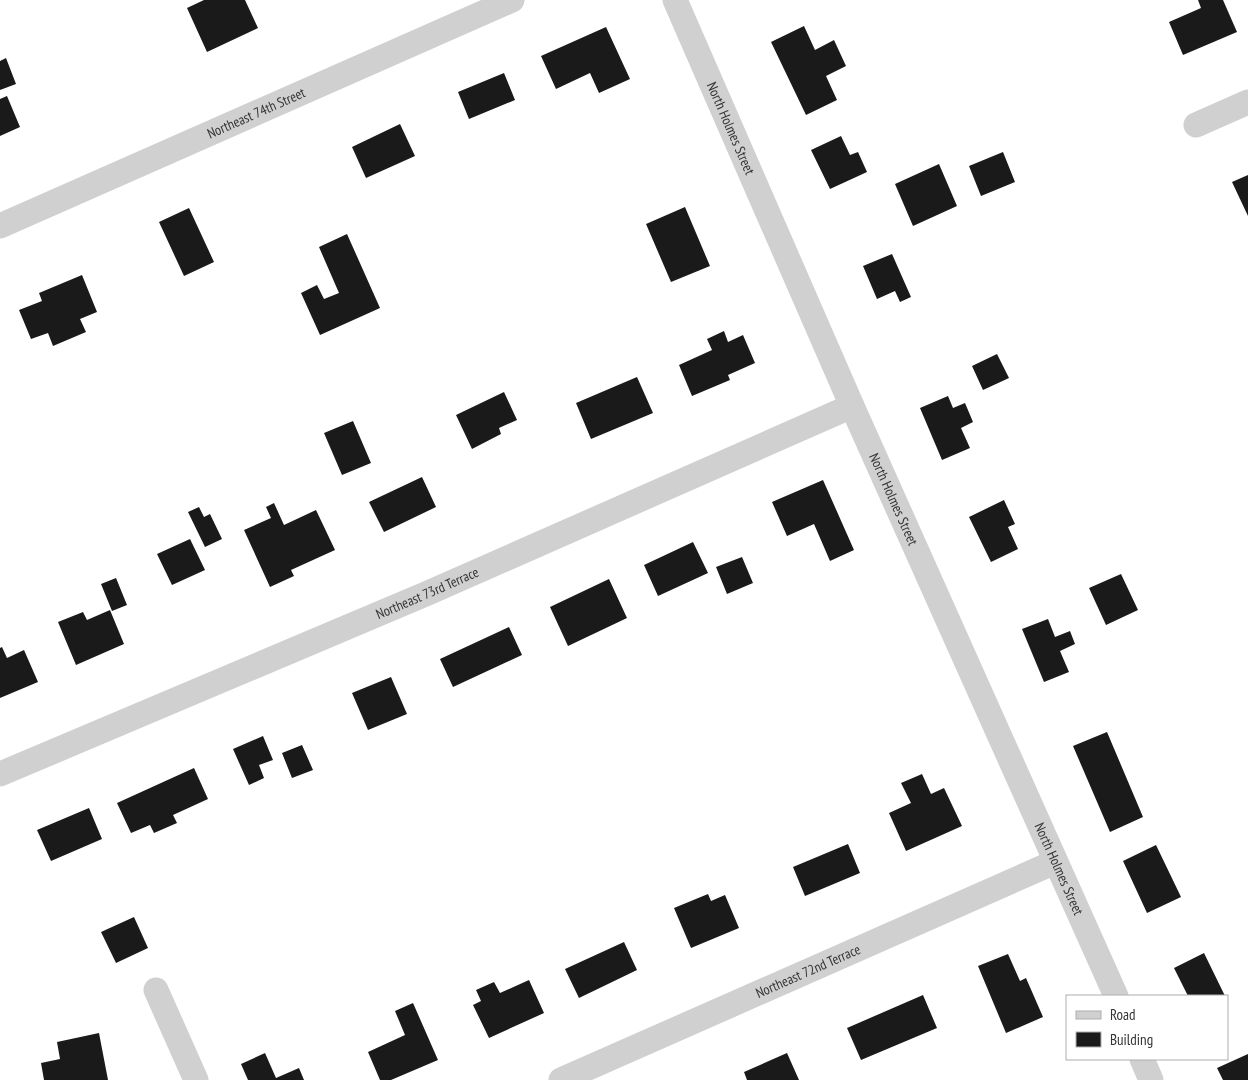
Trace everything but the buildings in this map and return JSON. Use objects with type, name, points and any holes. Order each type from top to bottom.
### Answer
[{"type":"street","name":"Northeast 74th Street","points":[[0,226],[512,0]]},
{"type":"street","name":"North Holmes Street","points":[[675,0],[852,406],[1116,995]]},
{"type":"street","points":[[1196,125],[1248,102]]},
{"type":"street","name":"Northeast 73rd Terrace","points":[[0,774],[428,593],[852,406]]},
{"type":"street","name":"Northeast 72nd Terrace","points":[[561,1080],[1055,862]]},
{"type":"street","points":[[156,990],[196,1080]]},
{"type":"street","points":[[1142,1060],[1151,1080]]}]
